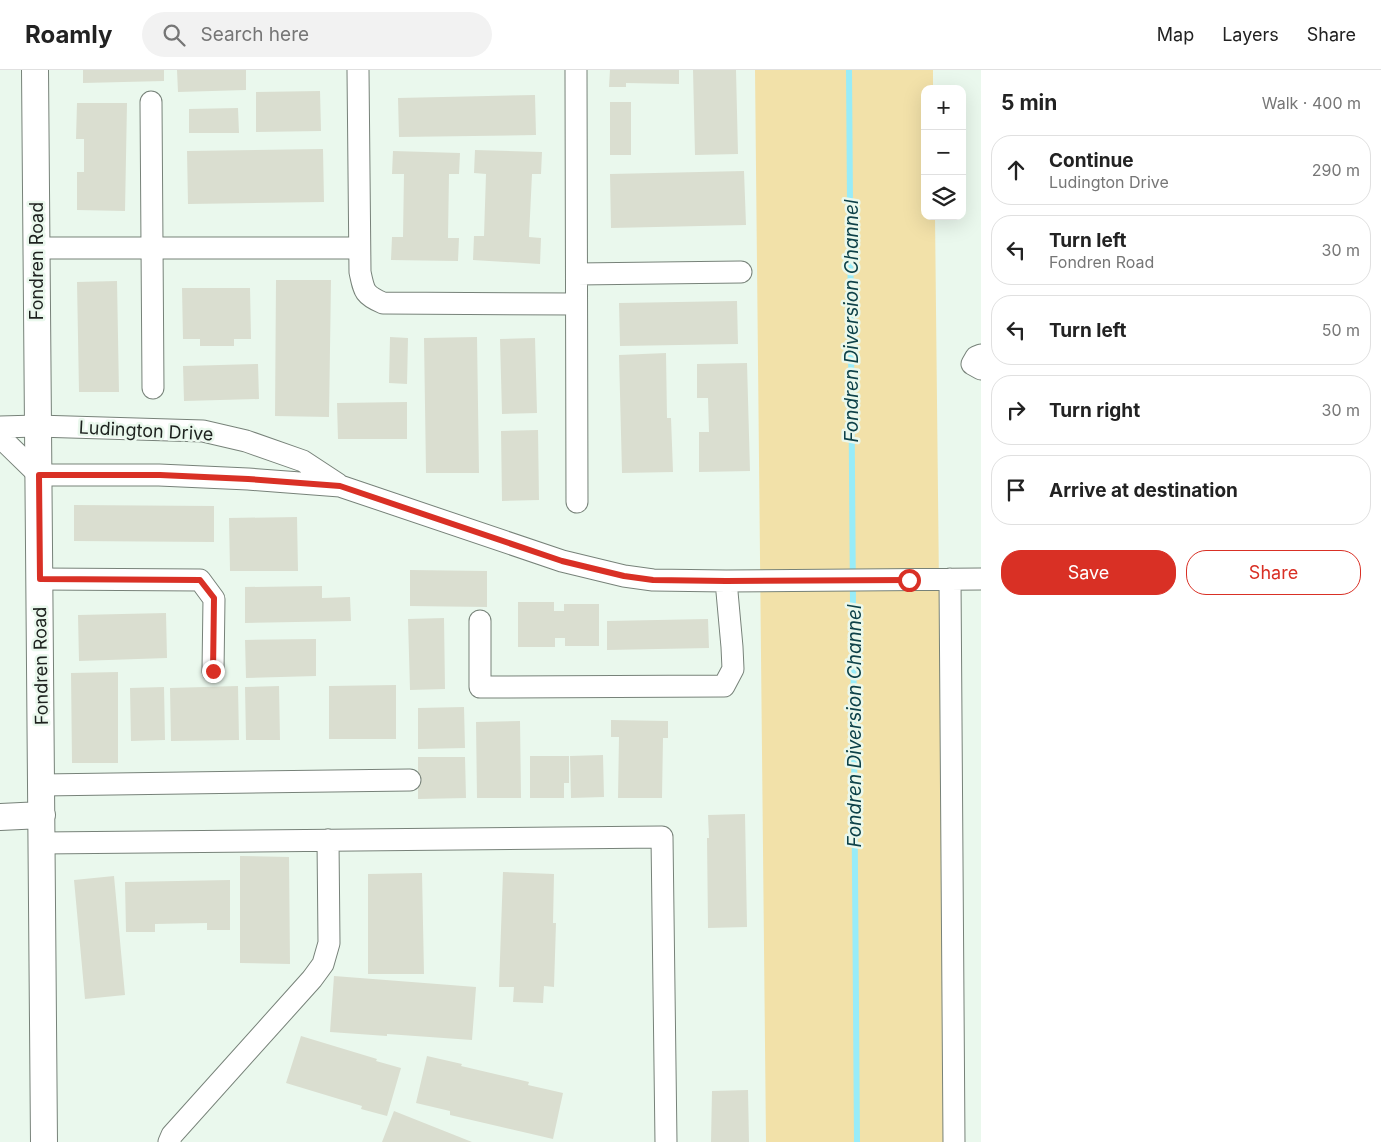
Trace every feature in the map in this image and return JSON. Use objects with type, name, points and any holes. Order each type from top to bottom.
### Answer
[{"type":"main road","name":"Fondren Road","points":[[35,70],[44,1142]]},
{"type":"main road","points":[[0,817],[42,816]]},
{"type":"street","points":[[358,70],[359,248],[363,290],[371,298],[383,303],[576,304]]},
{"type":"street","points":[[576,70],[578,502]]},
{"type":"street","points":[[151,102],[153,388]]},
{"type":"street","points":[[37,248],[359,248]]},
{"type":"street","points":[[577,274],[741,272]]},
{"type":"street","points":[[981,355],[976,357],[972,364],[981,369]]},
{"type":"street","name":"Ludington Drive","points":[[0,427],[37,426],[203,431],[246,441],[303,461],[340,486]]},
{"type":"street","points":[[0,437],[39,475]]},
{"type":"street","name":"Ludington Drive","points":[[39,475],[160,475],[340,486],[562,561],[595,570],[653,580],[909,580],[981,578]]},
{"type":"street","points":[[40,579],[200,580],[214,598],[213,671]]},
{"type":"street","points":[[950,579],[954,1142]]},
{"type":"street","points":[[480,621],[480,687],[724,686],[733,669],[726,581]]},
{"type":"street","points":[[42,785],[410,780]]},
{"type":"street","points":[[41,843],[662,837],[666,1142]]},
{"type":"street","points":[[169,1142],[172,1135],[312,979],[323,964],[329,943],[328,840]]},
{"type":"shaded area","points":[[755,70],[933,70],[933,85],[921,85],[921,220],[935,220],[945,1142],[766,1142]]},
{"type":"building","points":[[83,70],[164,70],[164,81],[83,83]]},
{"type":"building","points":[[177,70],[246,70],[246,90],[178,92]]},
{"type":"building","points":[[610,70],[679,70],[679,84],[626,83],[626,87],[609,87]]},
{"type":"building","points":[[693,70],[736,70],[738,154],[695,155]]},
{"type":"building","points":[[320,91],[321,131],[256,132],[256,92]]},
{"type":"building","points":[[535,95],[536,135],[399,137],[398,98]]},
{"type":"building","points":[[610,102],[631,102],[631,155],[610,155]]},
{"type":"building","points":[[77,103],[127,103],[125,211],[77,210],[77,172],[84,172],[84,139],[76,139]]},
{"type":"building","points":[[238,108],[239,133],[189,133],[189,109]]},
{"type":"building","points":[[323,149],[324,202],[188,204],[187,151]]},
{"type":"building","points":[[475,150],[542,152],[541,174],[532,174],[529,237],[541,238],[540,264],[473,260],[474,236],[484,236],[486,174],[474,173]]},
{"type":"building","points":[[393,151],[460,153],[459,174],[449,174],[448,238],[459,238],[458,261],[391,260],[392,237],[403,237],[404,174],[392,174]]},
{"type":"building","points":[[744,171],[746,225],[611,228],[610,174]]},
{"type":"building","points":[[276,280],[331,280],[329,417],[275,416]]},
{"type":"building","points":[[117,281],[119,392],[79,392],[77,282]]},
{"type":"building","points":[[182,288],[250,288],[251,339],[234,339],[234,346],[200,346],[200,339],[183,339]]},
{"type":"building","points":[[737,301],[738,344],[620,346],[619,303]]},
{"type":"building","points":[[390,337],[408,338],[407,384],[389,383]]},
{"type":"building","points":[[477,337],[479,473],[426,473],[424,338]]},
{"type":"building","points":[[535,338],[537,413],[502,414],[500,339]]},
{"type":"building","points":[[666,353],[667,418],[671,418],[673,472],[622,473],[619,355]]},
{"type":"building","points":[[747,363],[750,471],[699,472],[699,432],[709,432],[708,398],[697,398],[697,364]]},
{"type":"building","points":[[258,364],[259,399],[184,401],[183,366]]},
{"type":"building","points":[[407,402],[407,439],[338,439],[337,403]]},
{"type":"building","points":[[538,430],[539,500],[502,501],[501,431]]},
{"type":"building","points":[[74,505],[214,506],[214,542],[74,541]]},
{"type":"building","points":[[297,517],[298,571],[230,571],[229,518]]},
{"type":"building","points":[[410,570],[487,571],[487,607],[410,606]]},
{"type":"building","points":[[322,586],[322,598],[350,597],[351,621],[245,623],[245,587]]},
{"type":"building","points":[[518,602],[554,602],[554,611],[564,611],[564,604],[599,604],[599,646],[565,646],[565,638],[555,638],[555,647],[518,647]]},
{"type":"building","points":[[166,613],[167,658],[79,661],[78,615]]},
{"type":"building","points":[[444,618],[445,689],[410,690],[408,619]]},
{"type":"building","points":[[708,619],[709,648],[607,650],[607,621]]},
{"type":"building","points":[[316,639],[316,676],[246,678],[245,640]]},
{"type":"building","points":[[118,672],[118,763],[72,763],[71,673]]},
{"type":"building","points":[[396,685],[396,739],[329,739],[329,686]]},
{"type":"building","points":[[238,686],[239,740],[171,741],[170,688]]},
{"type":"building","points":[[279,686],[280,740],[246,740],[245,687]]},
{"type":"building","points":[[164,687],[165,740],[131,741],[130,688]]},
{"type":"building","points":[[464,707],[465,748],[418,749],[418,708]]},
{"type":"building","points":[[611,720],[668,721],[668,738],[663,738],[662,798],[618,798],[619,737],[611,737]]},
{"type":"building","points":[[520,721],[521,798],[477,798],[476,722]]},
{"type":"building","points":[[603,755],[604,797],[571,798],[570,756]]},
{"type":"building","points":[[530,756],[569,756],[569,783],[564,783],[564,798],[530,798]]},
{"type":"building","points":[[418,757],[465,757],[466,798],[418,799]]},
{"type":"building","points":[[745,814],[747,927],[708,928],[708,815]]},
{"type":"building","points":[[240,856],[289,857],[290,964],[240,963]]},
{"type":"building","points":[[503,872],[554,874],[553,923],[556,923],[554,987],[544,986],[543,1003],[513,1002],[514,987],[499,987]]},
{"type":"building","points":[[422,873],[424,974],[368,974],[368,874]]},
{"type":"building","points":[[114,876],[125,995],[85,999],[74,880]]},
{"type":"building","points":[[230,880],[230,930],[207,930],[207,923],[155,924],[155,932],[126,932],[125,882]]},
{"type":"building","points":[[334,976],[476,987],[472,1040],[330,1032]]},
{"type":"building","points":[[301,1036],[401,1068],[387,1116],[361,1109],[362,1106],[286,1083]]},
{"type":"building","points":[[427,1056],[529,1082],[528,1085],[563,1093],[553,1139],[450,1115],[450,1111],[416,1103]]},
{"type":"building","points":[[748,1090],[749,1142],[711,1142],[712,1091]]},
{"type":"building","points":[[394,1111],[472,1142],[382,1142]]},
{"type":"waterway","name":"Fondren Diversion Channel","points":[[849,70],[857,1142]]},
{"type":"route","points":[[213,671],[214,598],[200,580],[40,579],[39,475],[160,475],[340,486],[562,561],[595,570],[653,580],[909,580]]}]
